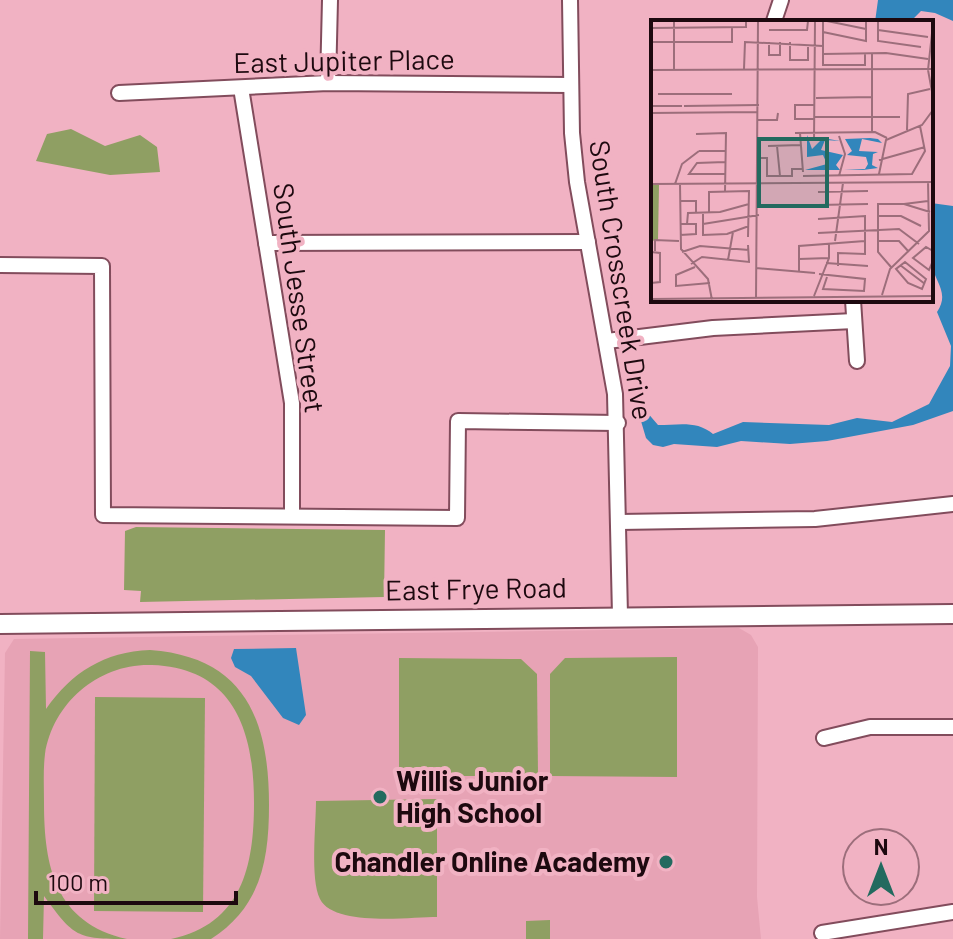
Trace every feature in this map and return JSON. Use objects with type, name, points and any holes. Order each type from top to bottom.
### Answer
[{"type":"street","points":[[328,83],[330,0]]},
{"type":"street","name":"South Crosscreek Drive","points":[[570,0],[570,85],[577,182],[607,341],[618,423],[620,615]]},
{"type":"street","points":[[774,20],[781,0]]},
{"type":"street","name":"East Jupiter Place","points":[[119,93],[328,83],[570,85]]},
{"type":"street","name":"South Jesse Street","points":[[241,88],[292,403],[292,516]]},
{"type":"street","points":[[266,243],[588,242]]},
{"type":"street","points":[[0,265],[102,266],[103,515],[457,518],[458,421],[618,423]]},
{"type":"street","points":[[853,302],[857,361]]},
{"type":"street","points":[[607,341],[728,327],[854,321]]},
{"type":"street","points":[[619,522],[815,519],[953,504]]},
{"type":"street","name":"East Frye Road","points":[[0,624],[620,615],[953,614]]},
{"type":"street","points":[[824,738],[870,727],[953,727]]},
{"type":"street","points":[[822,933],[953,912]]},
{"type":"shaded area","name":"Willis Junior High School","points":[[739,628],[751,635],[758,647],[757,897],[761,939],[0,939],[5,653],[14,639]]},
{"type":"green space","points":[[71,129],[105,146],[140,135],[157,147],[160,172],[110,175],[36,161],[47,134]]},
{"type":"green space","points":[[136,527],[385,530],[384,597],[140,602],[141,591],[124,590],[125,531]]},
{"type":"green space","points":[[150,650],[182,655],[209,665],[229,680],[245,698],[256,720],[264,746],[269,805],[267,845],[259,881],[241,912],[211,939],[171,939],[214,920],[239,889],[251,849],[253,826],[250,753],[234,709],[221,692],[203,678],[180,669],[133,666],[97,679],[69,702],[50,735],[44,766],[47,849],[58,889],[69,906],[84,920],[127,939],[97,938],[78,933],[70,928],[44,896],[43,939],[28,939],[30,651],[45,652],[46,709],[67,684],[90,666],[118,655]]},
{"type":"green space","points":[[677,657],[677,777],[550,776],[550,674],[565,658]]},
{"type":"green space","points":[[399,658],[521,659],[537,674],[538,776],[399,776]]},
{"type":"green space","points":[[95,697],[205,698],[203,912],[94,911]]},
{"type":"green space","points":[[437,799],[437,917],[356,917],[328,908],[320,899],[315,879],[316,801]]},
{"type":"green space","points":[[550,920],[550,939],[526,939],[526,921]]},
{"type":"water","points":[[878,0],[953,0],[953,21],[921,11],[912,20],[875,20]]},
{"type":"water","points":[[933,203],[953,206],[953,411],[913,425],[827,441],[790,444],[741,441],[717,447],[674,444],[663,447],[653,445],[646,438],[638,411],[646,411],[658,425],[694,425],[713,434],[743,422],[829,425],[857,418],[892,422],[929,404],[950,366],[951,346],[937,312],[942,299],[933,270]]},
{"type":"water","points":[[296,648],[306,715],[299,725],[283,718],[251,676],[235,667],[231,658],[234,649]]},
{"type":"place","name":"Willis Junior High School","points":[[380,797]]},
{"type":"place","name":"Chandler Online Academy","points":[[666,862]]}]
